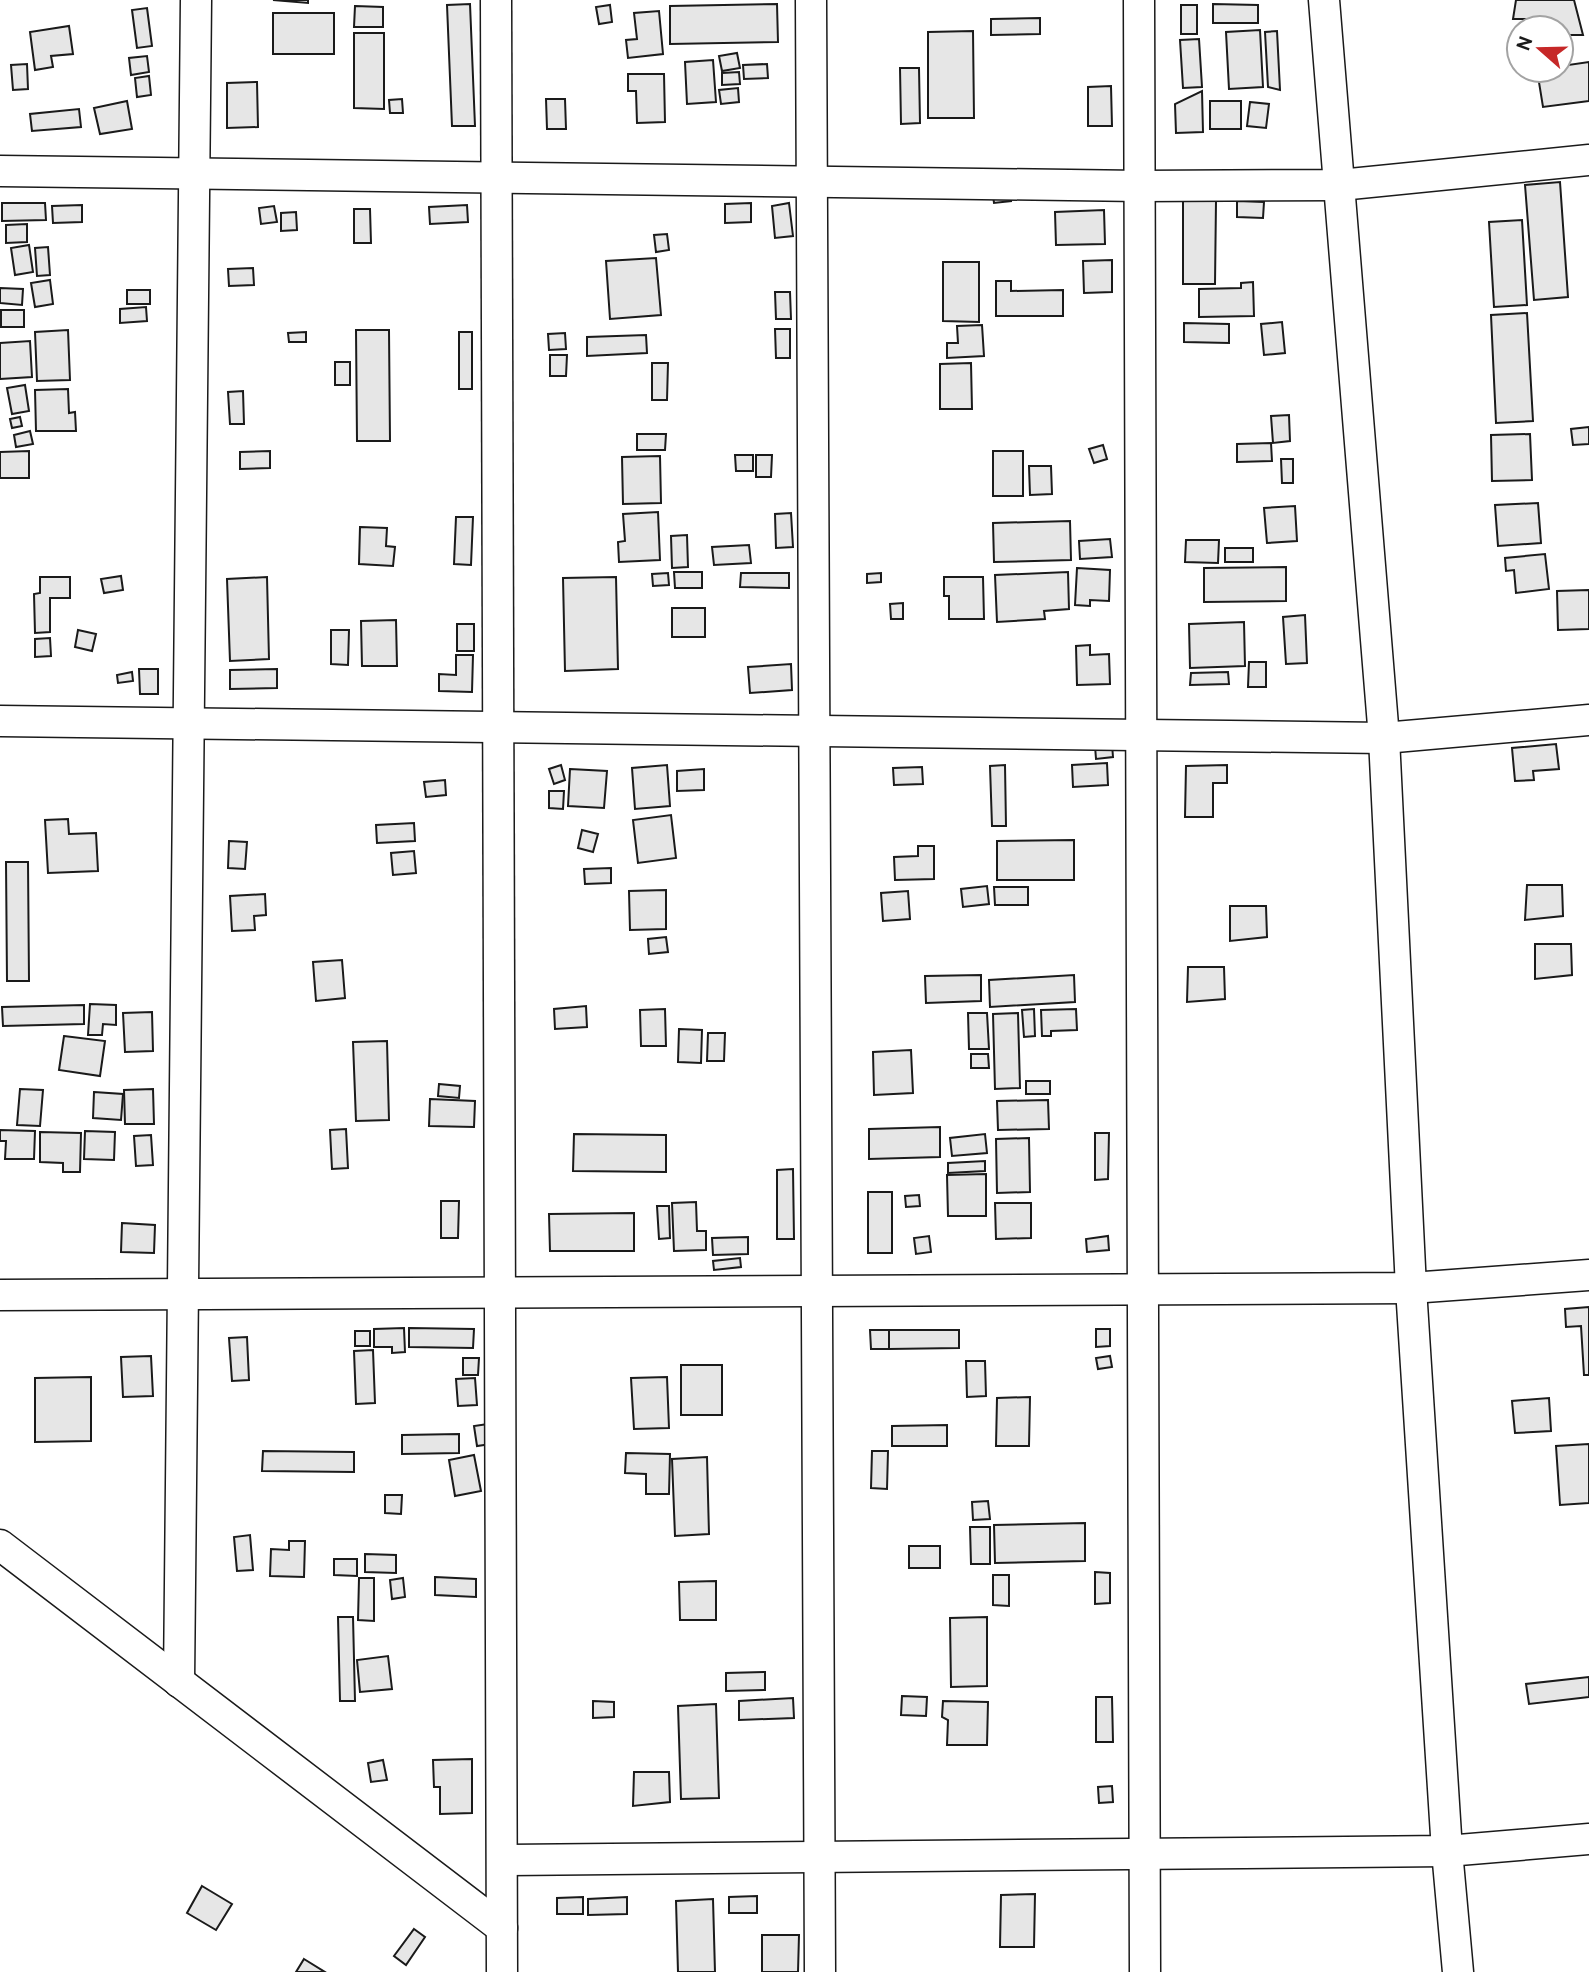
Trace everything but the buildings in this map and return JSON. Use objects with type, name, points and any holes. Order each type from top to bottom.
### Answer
[{"type":"street","points":[[179,1682],[196,0]]},
{"type":"street","points":[[496,0],[502,1972]]},
{"type":"street","points":[[811,0],[820,1972]]},
{"type":"street","points":[[1139,0],[1145,1972]]},
{"type":"street","points":[[1324,0],[1384,738],[1411,1288],[1447,1851],[1458,1972]]},
{"type":"street","points":[[0,171],[1140,186],[1340,185],[1589,160]]},
{"type":"street","points":[[0,721],[1384,738],[1589,720]]},
{"type":"street","points":[[0,1295],[1411,1288],[1589,1275]]},
{"type":"street","points":[[0,1545],[502,1928]]},
{"type":"street","points":[[503,1860],[1447,1851],[1589,1839]]}]
